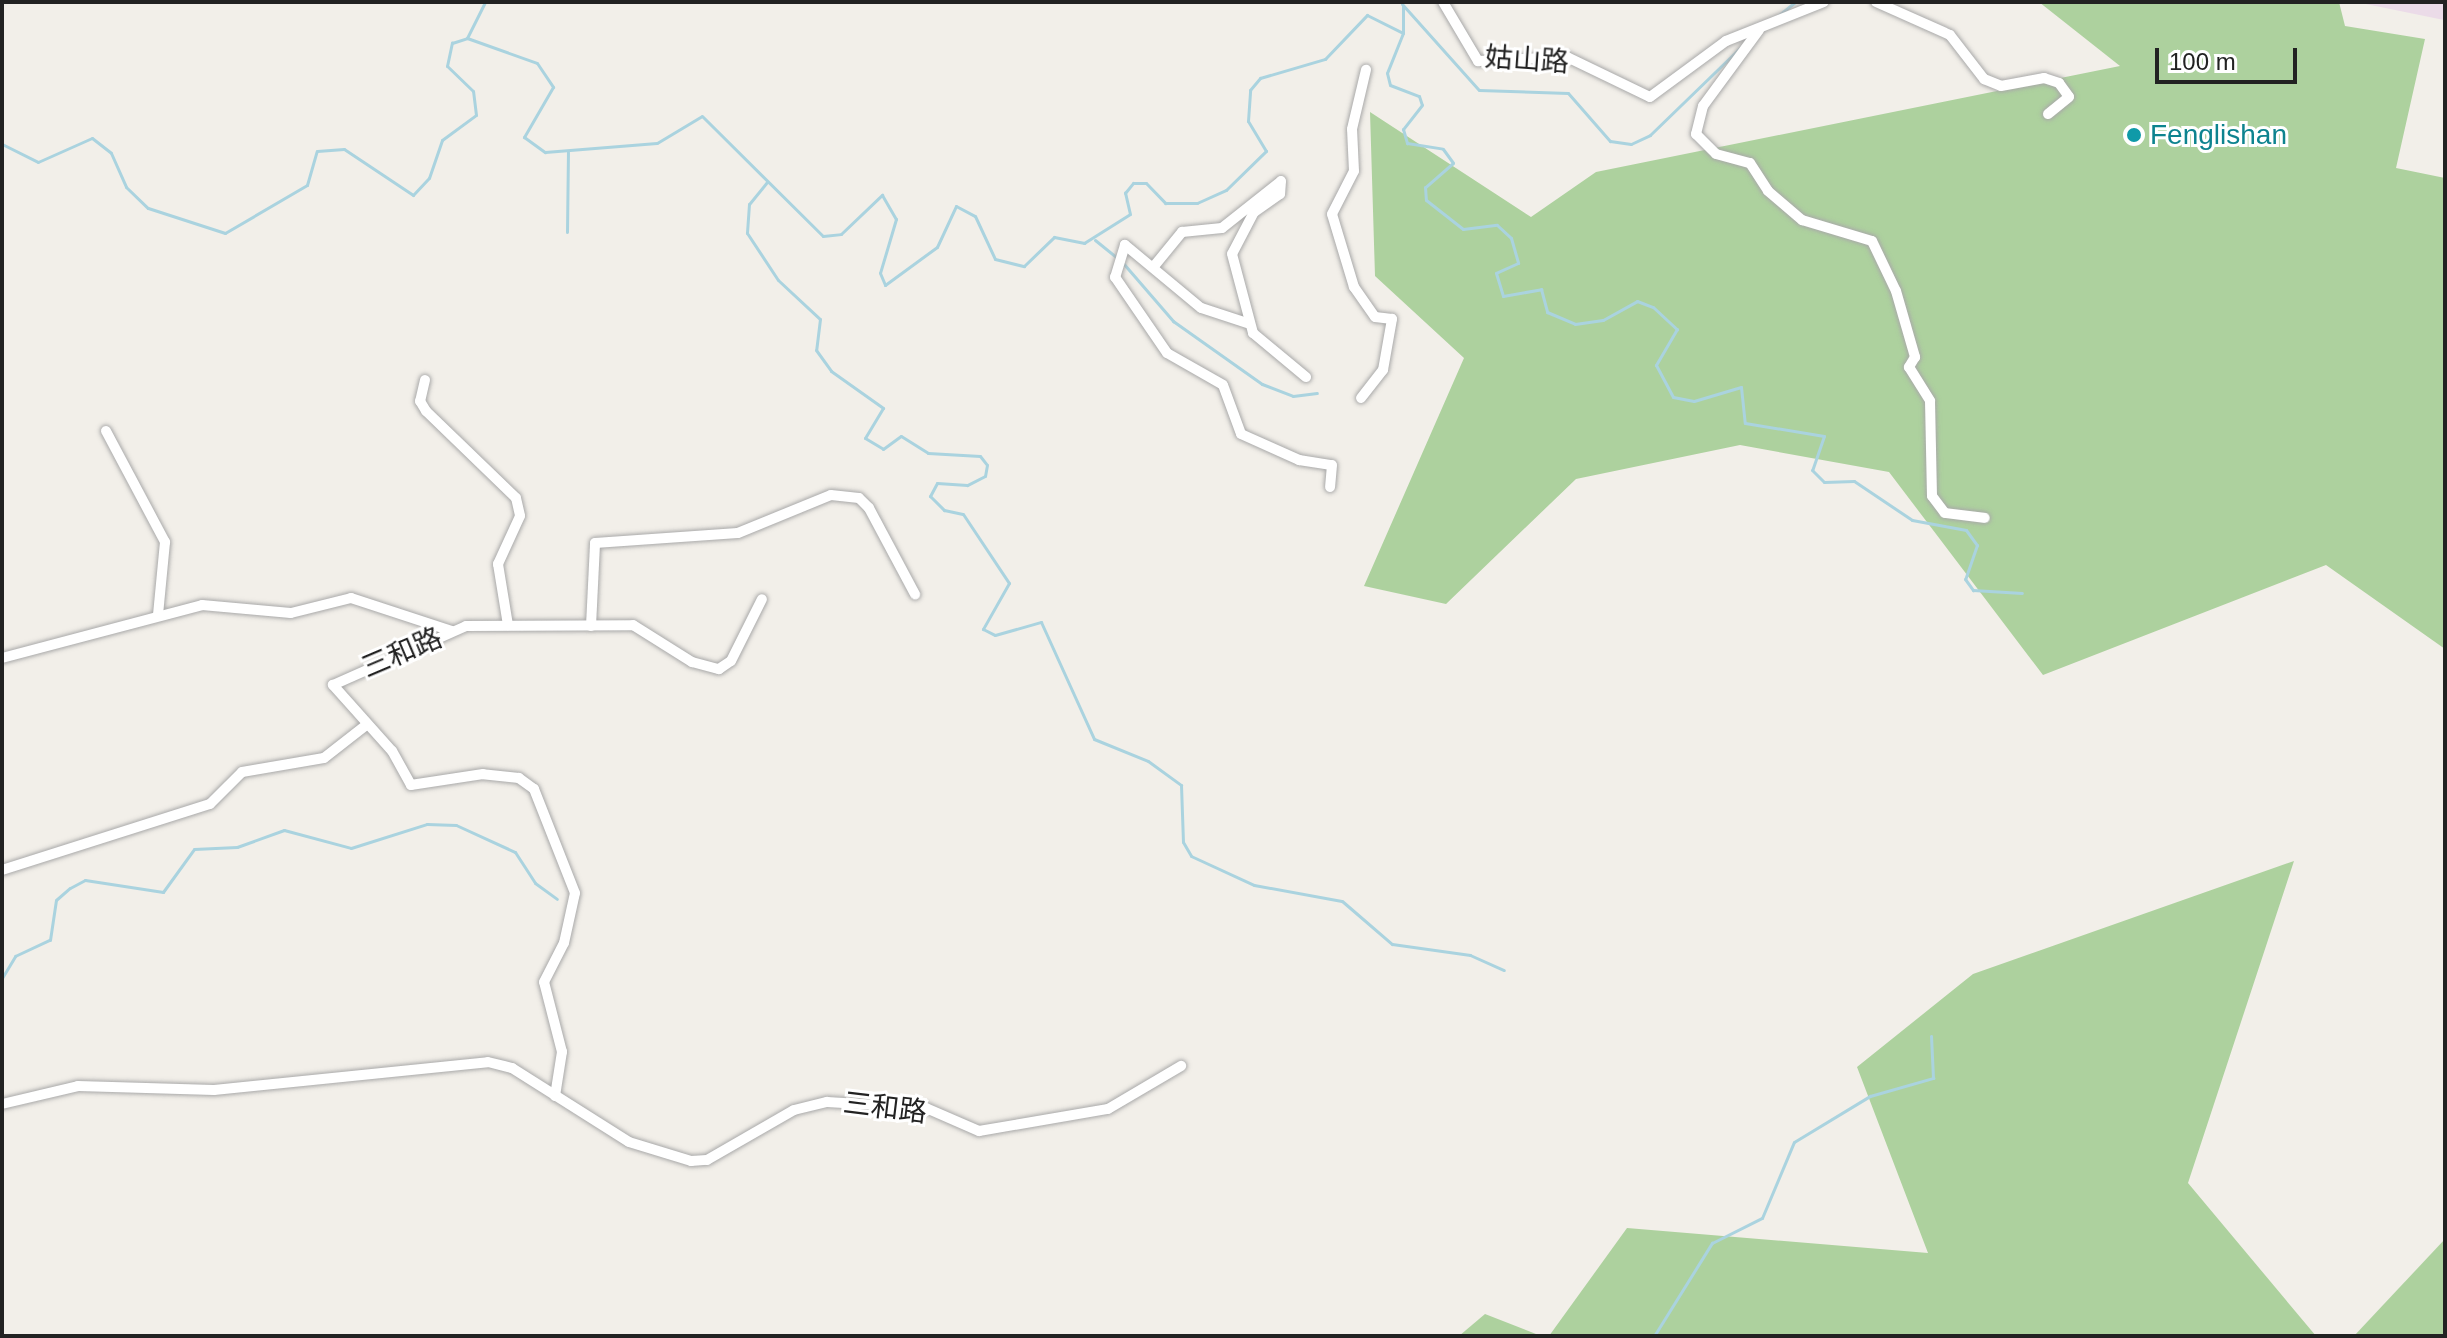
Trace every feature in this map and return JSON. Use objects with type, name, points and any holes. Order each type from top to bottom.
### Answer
[{"type":"street","name":"姑山路","points":[[1443,2],[1478,61],[1567,57],[1650,97],[1726,41],[1759,30]]},
{"type":"street","points":[[1824,2],[1759,30],[1703,106],[1696,134],[1716,154],[1750,163],[1768,191],[1802,220],[1872,241],[1896,291],[1915,357],[1909,367],[1928,392],[1936,442],[1932,496],[1945,513],[1985,518]]},
{"type":"street","points":[[1876,2],[1950,35],[1984,79],[2001,86],[2044,78],[2059,83],[2069,97],[2048,114]]},
{"type":"street","points":[[1361,398],[1383,370],[1392,319],[1375,317],[1354,287],[1332,214],[1354,171],[1352,129],[1366,70]]},
{"type":"street","points":[[1155,265],[1182,232],[1222,228],[1281,181],[1280,194],[1254,212],[1232,254],[1247,323],[1262,346],[1306,377]]},
{"type":"street","points":[[1247,323],[1201,308],[1155,265],[1125,245],[1115,277],[1167,353],[1223,385],[1241,434],[1299,460],[1332,465],[1330,487]]},
{"type":"street","points":[[425,380],[420,401],[426,411],[516,498],[520,516],[498,564],[508,625]]},
{"type":"street","points":[[106,431],[165,542],[158,615]]},
{"type":"street","points":[[591,626],[595,543],[738,533],[831,495],[859,498],[869,508],[915,594]]},
{"type":"street","points":[[2,658],[202,605],[291,613],[351,598],[452,631]]},
{"type":"street","name":"三和路","points":[[555,1096],[562,1052],[544,982],[564,943],[575,893],[534,789],[519,778],[483,774],[411,785],[392,751],[365,726],[333,685],[339,679],[422,650],[452,631],[508,625],[648,629],[712,670],[731,661],[762,599]]},
{"type":"street","points":[[2,870],[210,804],[242,772],[324,758],[365,726]]},
{"type":"street","name":"三和路","points":[[2,1104],[78,1086],[214,1090],[488,1062],[555,1096],[629,1142],[691,1161],[707,1160],[794,1110],[827,1102],[926,1108],[979,1131],[1108,1109],[1181,1066]]},
{"type":"shaded area","points":[[2356,2],[2445,2],[2445,16],[2444,20]]},
{"type":"green space","points":[[2039,2],[2339,2],[2345,26],[2425,39],[2396,168],[2445,178],[2445,649],[2326,565],[2043,675],[1889,472],[1740,445],[1576,479],[1446,604],[1364,586],[1464,358],[1375,276],[1370,112],[1531,217],[1596,172],[2120,66]]},
{"type":"green space","points":[[2294,861],[2188,1183],[2316,1336],[1549,1336],[1627,1228],[1928,1253],[1857,1067],[1973,974]]},
{"type":"green space","points":[[2445,1239],[2445,1336],[2354,1336]]},
{"type":"green space","points":[[1485,1314],[1541,1336],[1459,1336]]},
{"type":"waterway","points":[[467,38],[485,2]]},
{"type":"waterway","points":[[1779,15],[1795,2]]},
{"type":"waterway","points":[[1402,4],[1479,90],[1568,93],[1610,141],[1631,144],[1650,135],[1743,45]]},
{"type":"waterway","points":[[1403,6],[1403,33]]},
{"type":"waterway","points":[[2,144],[38,162],[92,138],[111,153],[126,187],[148,208],[225,233],[307,185],[317,151],[344,149],[413,195],[429,178],[442,140],[476,115],[473,91],[447,66],[452,43],[467,38],[537,63],[553,87],[524,137],[545,152],[657,143],[702,116],[823,236],[841,234],[882,195],[896,219],[880,273],[885,285],[937,247],[956,206],[975,216],[995,259],[1024,266],[1054,237],[1084,243],[1130,214],[1125,193],[1133,183],[1146,183],[1165,203],[1197,203],[1226,190],[1266,151],[1248,121],[1250,90],[1260,78],[1325,59],[1367,15],[1403,33],[1387,73],[1390,85],[1419,96],[1422,105],[1403,129],[1407,143],[1443,149],[1453,163],[1425,187],[1426,200],[1463,229],[1497,225],[1511,238],[1518,263],[1496,273],[1503,296],[1541,289],[1547,312],[1575,324],[1603,320],[1637,301],[1653,307],[1677,329],[1656,365],[1673,397],[1694,401],[1741,387],[1745,423],[1824,436],[1812,470],[1824,482],[1854,481],[1912,520],[1966,530],[1977,545],[1965,579],[1973,590],[2022,593]]},
{"type":"waterway","points":[[567,232],[568,152]]},
{"type":"waterway","points":[[767,182],[749,204],[747,233],[778,280],[820,319],[816,350],[831,371],[883,408],[865,438],[883,449],[901,436],[928,453],[980,456],[987,465],[985,476],[967,485],[937,483],[930,496],[944,510],[963,514],[1009,583],[983,629],[995,635],[1041,622],[1094,739],[1148,761],[1181,785],[1183,842],[1191,856],[1254,885],[1342,901],[1392,944],[1470,955],[1504,970]]},
{"type":"waterway","points":[[1095,240],[1117,258]]},
{"type":"waterway","points":[[1123,263],[1173,321],[1262,384],[1293,396],[1317,393]]},
{"type":"waterway","points":[[2,978],[15,956],[50,940],[56,900],[85,880],[163,892],[194,849],[237,847],[284,830],[351,848],[427,824],[456,825],[515,852],[535,883],[557,899]]},
{"type":"waterway","points":[[1654,1336],[1712,1243],[1762,1218],[1794,1142],[1870,1096],[1933,1078],[1931,1036]]},
{"type":"place","name":"Fenglishan","points":[[2134,135]]}]
